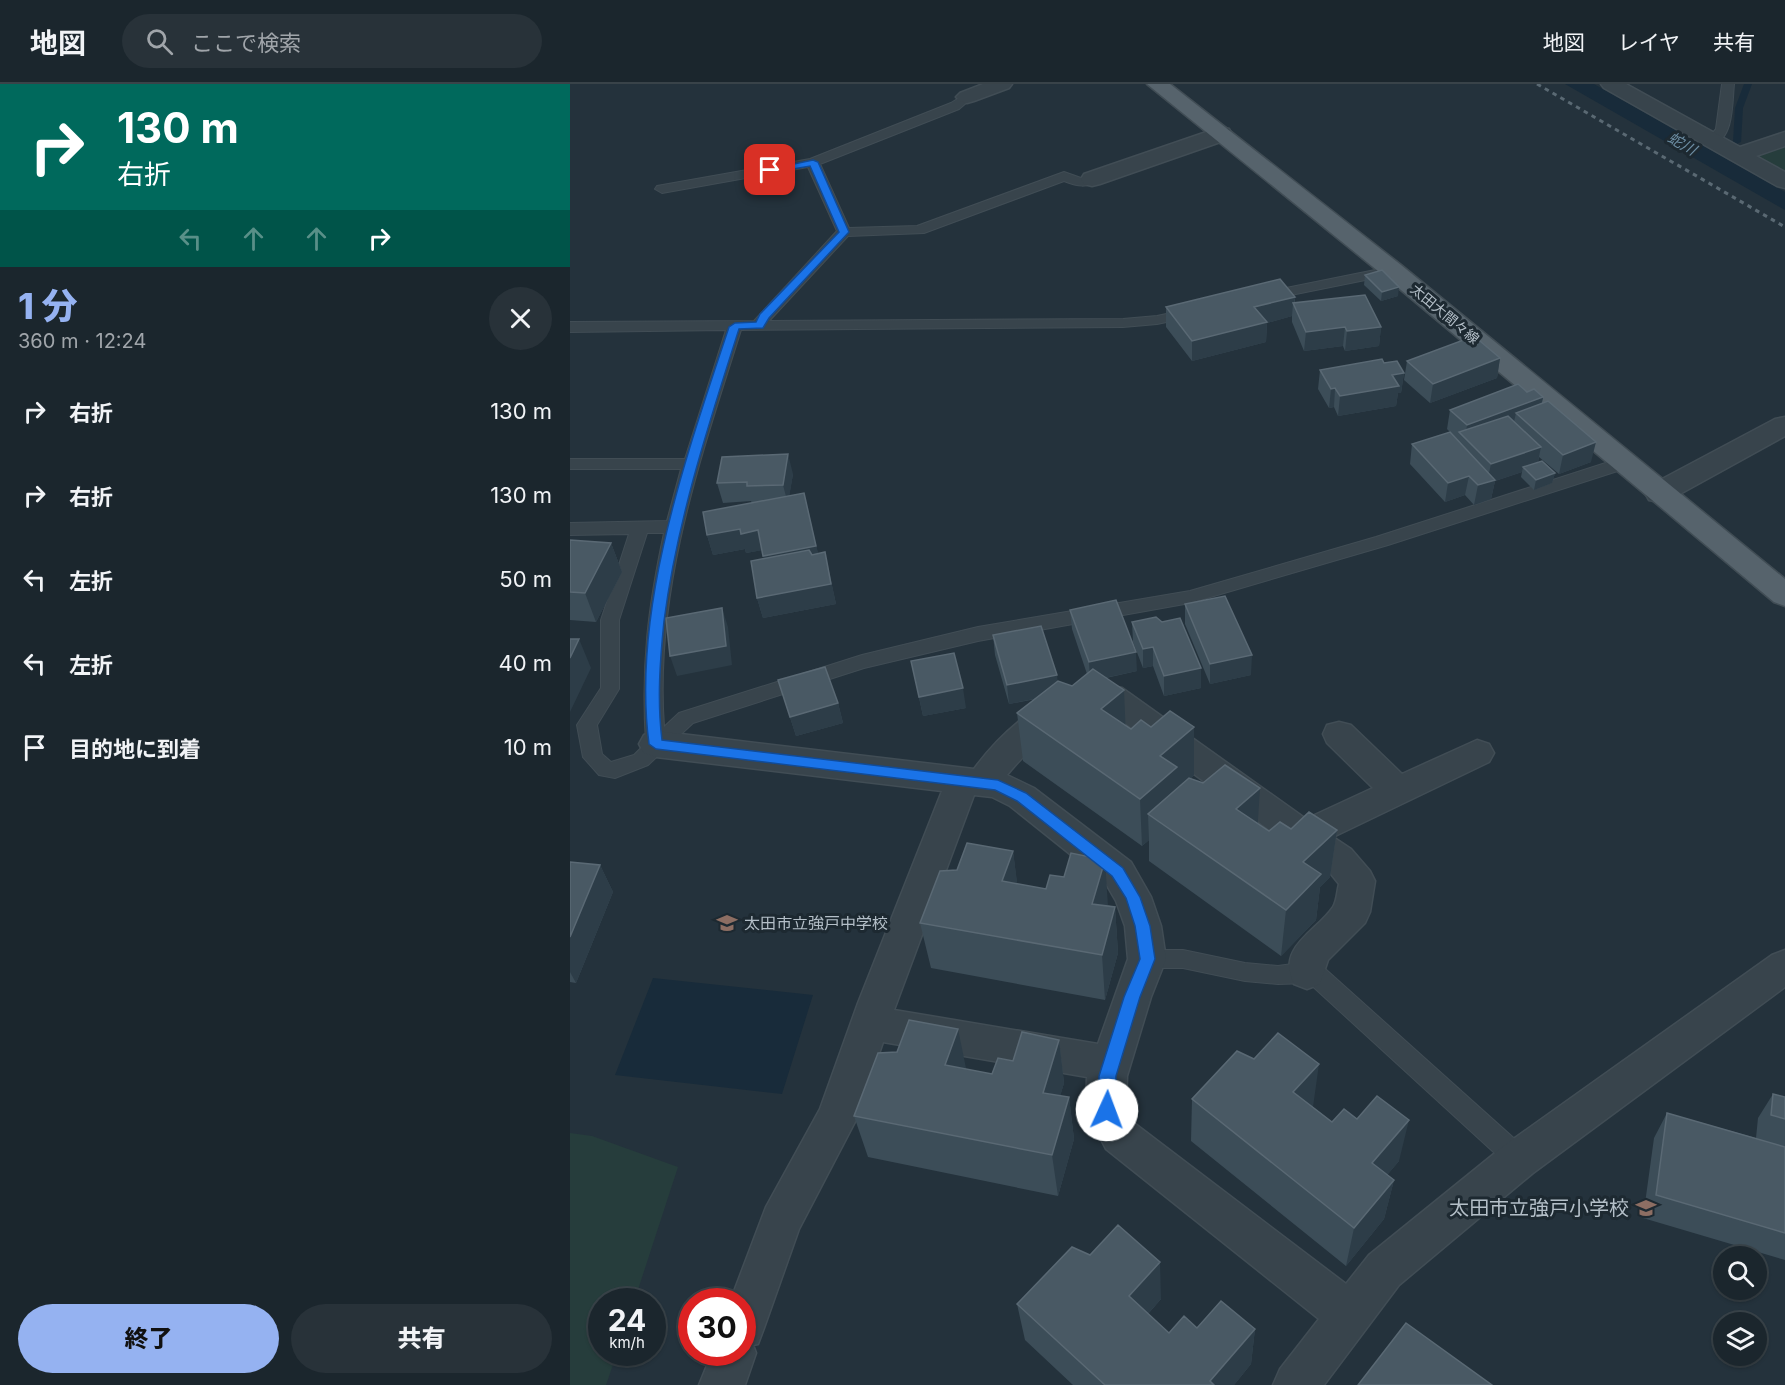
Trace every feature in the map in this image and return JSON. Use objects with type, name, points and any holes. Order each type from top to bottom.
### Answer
[{"type":"main road","name":"太田大間々線","points":[[1157,84],[1392,270],[1785,596]]},
{"type":"street","points":[[968,97],[1002,84]]},
{"type":"street","points":[[1611,84],[1785,181]]},
{"type":"street","points":[[1092,179],[1221,134]]},
{"type":"street","points":[[1737,155],[1785,139]]},
{"type":"street","points":[[1659,493],[1785,426]]},
{"type":"street","points":[[756,1290],[781,1221],[838,1116],[870,1023],[973,781],[994,765],[1042,719],[1095,693],[1111,696],[1306,838],[1339,859],[1357,881],[1353,912],[1311,953],[1307,973]]},
{"type":"street","points":[[1339,734],[1398,791]]},
{"type":"street","points":[[656,744],[998,785],[1022,797],[1118,872],[1132,897],[1139,916],[1148,959],[1132,997],[1107,1076],[1107,1110],[1120,1136],[1350,1315]]},
{"type":"street","points":[[1306,838],[1316,830],[1477,753]]},
{"type":"street","points":[[1296,1385],[1384,1270],[1519,1159],[1785,966]]},
{"type":"street","points":[[870,1023],[1111,1064]]},
{"type":"street","points":[[722,1385],[729,1366]]},
{"type":"lane","points":[[1712,141],[1722,130],[1728,84]]},
{"type":"lane","points":[[662,189],[813,162],[955,106],[968,97]]},
{"type":"lane","points":[[813,162],[844,232]]},
{"type":"lane","points":[[759,325],[764,316],[844,232],[919,230],[1064,176],[1080,183],[1092,179]]},
{"type":"lane","points":[[1257,298],[1392,270]]},
{"type":"lane","points":[[570,327],[1124,323],[1157,320],[1201,310]]},
{"type":"lane","points":[[656,744],[651,709],[664,571],[690,464],[735,327]]},
{"type":"lane","points":[[640,527],[610,620],[610,688],[587,725],[593,757],[606,770],[615,770],[641,760],[686,718],[862,662],[978,634],[1190,597],[1382,541],[1624,463]]},
{"type":"lane","points":[[570,464],[690,464]]},
{"type":"lane","points":[[570,528],[674,527]]},
{"type":"lane","points":[[1148,959],[1183,959],[1245,972],[1278,975],[1300,972],[1315,974],[1519,1159]]},
{"type":"green space","points":[[1785,142],[1785,171],[1751,153]]},
{"type":"green space","points":[[570,1133],[592,1136],[678,1167],[639,1288],[588,1288],[588,1366],[613,1366],[606,1385],[570,1385]]},
{"type":"water","name":"蛇川","points":[[1565,84],[1594,84],[1785,192],[1785,210]]},
{"type":"water","points":[[653,978],[813,995],[782,1094],[615,1075]]},
{"type":"building","points":[[1382,270],[1399,287],[1382,292],[1365,275]]},
{"type":"building","points":[[1280,279],[1295,297],[1254,307],[1267,322],[1192,341],[1166,307]]},
{"type":"building","points":[[1365,295],[1381,327],[1347,331],[1345,327],[1306,332],[1293,303]]},
{"type":"building","points":[[1474,336],[1500,358],[1433,384],[1407,361]]},
{"type":"building","points":[[1382,359],[1384,363],[1397,361],[1404,373],[1392,375],[1399,386],[1340,396],[1335,388],[1331,389],[1320,370]]},
{"type":"building","points":[[1518,384],[1527,392],[1534,389],[1543,397],[1467,425],[1450,410]]},
{"type":"building","points":[[1548,401],[1596,442],[1563,455],[1516,413]]},
{"type":"building","points":[[1508,416],[1541,447],[1491,464],[1459,432]]},
{"type":"building","points":[[1450,432],[1495,480],[1478,485],[1469,476],[1448,483],[1412,444]]},
{"type":"building","points":[[788,454],[783,485],[747,486],[747,482],[717,483],[722,457]]},
{"type":"building","points":[[1542,461],[1555,473],[1536,480],[1523,467]]},
{"type":"building","points":[[804,493],[816,546],[763,556],[758,530],[741,534],[740,529],[707,535],[703,512]]},
{"type":"building","points":[[570,540],[611,543],[585,593],[570,592]]},
{"type":"building","points":[[809,550],[812,555],[825,552],[831,584],[757,598],[751,561]]},
{"type":"building","points":[[1225,596],[1252,655],[1210,664],[1185,604]]},
{"type":"building","points":[[1116,600],[1136,652],[1089,662],[1070,610]]},
{"type":"building","points":[[722,608],[726,646],[670,656],[666,618]]},
{"type":"building","points":[[1156,617],[1162,622],[1180,618],[1201,668],[1164,676],[1153,647],[1143,649],[1132,622]]},
{"type":"building","points":[[1041,626],[1057,675],[1007,685],[993,635]]},
{"type":"building","points":[[570,639],[579,639],[570,658]]},
{"type":"building","points":[[954,653],[963,688],[919,697],[911,661]]},
{"type":"building","points":[[825,667],[838,703],[790,717],[778,680]]},
{"type":"building","points":[[1093,669],[1124,690],[1101,709],[1131,729],[1141,720],[1151,727],[1170,711],[1194,727],[1160,756],[1177,767],[1140,799],[1017,713],[1058,681],[1072,686]]},
{"type":"building","points":[[1225,765],[1260,788],[1236,809],[1269,831],[1280,822],[1291,829],[1309,812],[1337,830],[1303,862],[1321,874],[1286,910],[1148,814],[1189,778],[1203,783]]},
{"type":"building","points":[[967,843],[1013,851],[1002,881],[1046,889],[1050,875],[1064,877],[1071,853],[1105,860],[1092,904],[1115,907],[1102,955],[920,923],[940,871],[957,870]]},
{"type":"building","points":[[570,862],[600,865],[570,937]]},
{"type":"building","points":[[909,1020],[958,1029],[945,1065],[992,1074],[998,1058],[1013,1061],[1022,1032],[1059,1040],[1043,1093],[1069,1097],[1052,1155],[854,1116],[878,1053],[897,1052]]},
{"type":"building","points":[[1278,1033],[1319,1064],[1293,1092],[1332,1122],[1344,1109],[1357,1119],[1377,1096],[1409,1120],[1372,1163],[1394,1180],[1354,1228],[1192,1099],[1237,1051],[1254,1059]]},
{"type":"building","points":[[1773,1094],[1785,1097],[1785,1119],[1771,1115]]},
{"type":"building","points":[[1667,1113],[1785,1147],[1785,1233],[1656,1195]]},
{"type":"building","points":[[1118,1225],[1160,1262],[1129,1296],[1169,1333],[1184,1316],[1197,1328],[1221,1301],[1255,1329],[1210,1381],[1214,1385],[1105,1385],[1017,1304],[1072,1247],[1090,1255]]},
{"type":"building","points":[[1406,1323],[1492,1385],[1358,1385]]},
{"type":"waterway","points":[[1737,142],[1739,108],[1748,84]]},
{"type":"railway","points":[[1537,84],[1785,227]]},
{"type":"place","name":"太田市立強戸中学校","points":[[727,923]]},
{"type":"place","name":"太田市立強戸小学校","points":[[1646,1208]]},
{"type":"route","points":[[770,170],[813,162],[844,232],[764,316],[759,325],[735,327],[690,464],[664,571],[651,709],[656,744],[998,785],[1022,797],[1093,851],[1118,872],[1132,897],[1143,926],[1148,959],[1132,997],[1107,1076],[1107,1110]]}]
